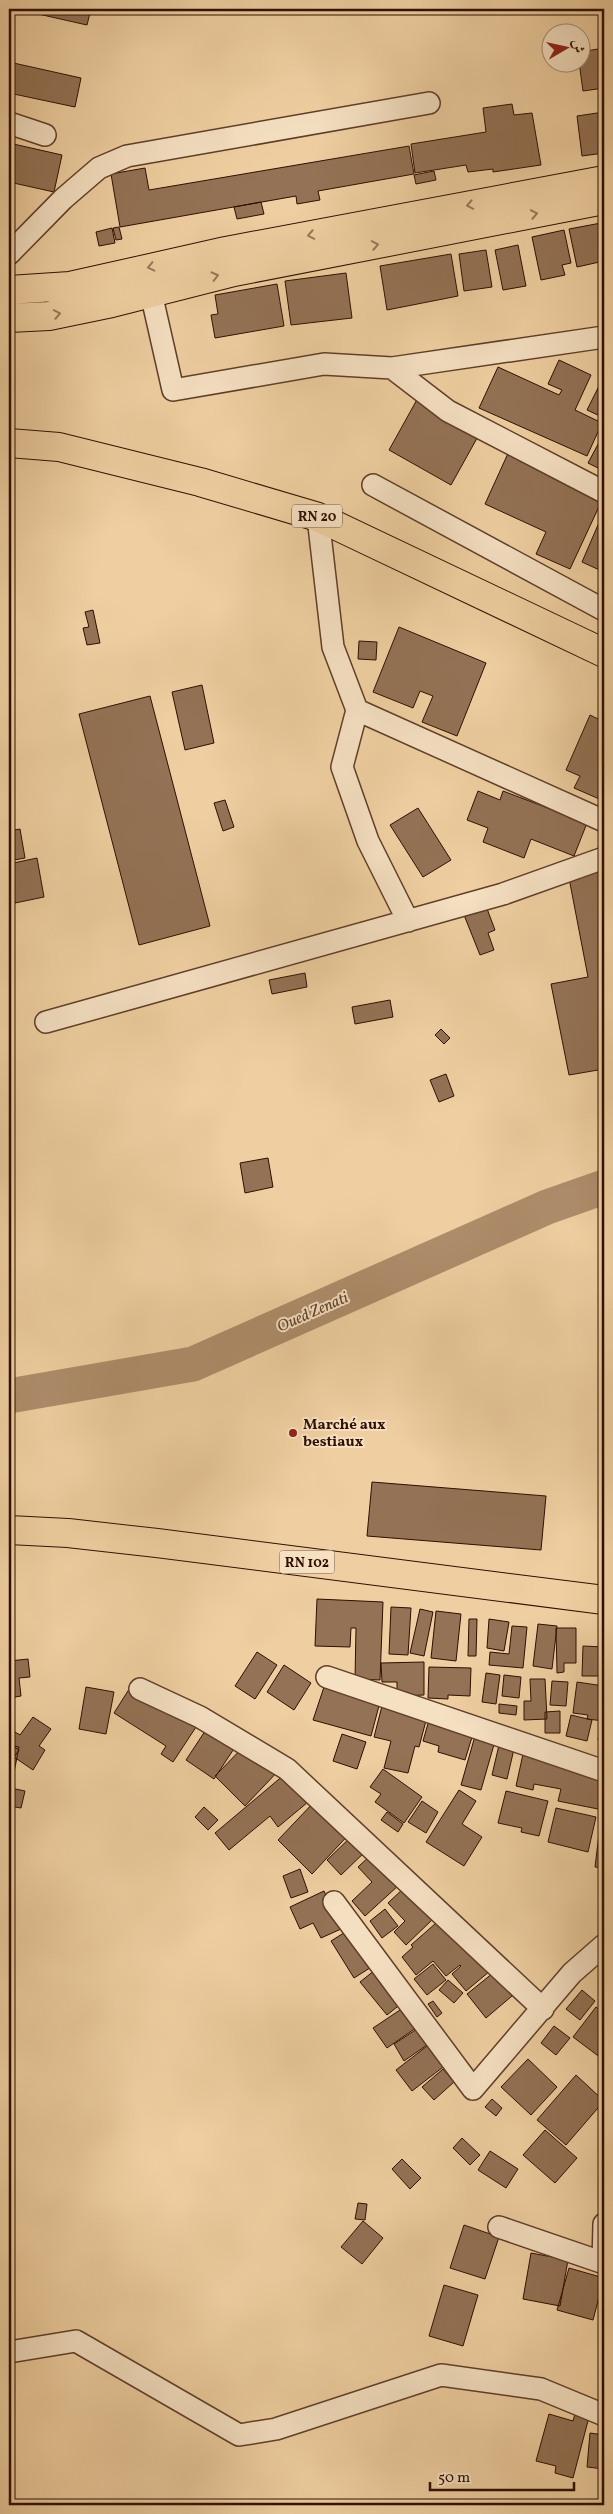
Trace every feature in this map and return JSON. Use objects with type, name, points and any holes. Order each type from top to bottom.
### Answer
[{"type":"main road","points":[[9,290],[70,286],[226,251],[604,180]]},
{"type":"main road","points":[[9,318],[49,316],[234,272],[604,200]]},
{"type":"main road","name":"RN 20","points":[[9,442],[59,447],[200,482],[318,517],[604,653]]},
{"type":"main road","name":"RN 102","points":[[9,1530],[68,1533],[157,1543],[604,1600]]},
{"type":"street","points":[[9,254],[63,199],[99,168],[127,156],[429,103]]},
{"type":"street","points":[[9,123],[46,134]]},
{"type":"street","points":[[151,293],[173,390],[324,364],[392,368],[604,337]]},
{"type":"street","points":[[392,368],[448,411],[604,492]]},
{"type":"street","points":[[373,485],[604,610]]},
{"type":"street","points":[[318,517],[333,647],[357,710],[342,767],[368,841],[408,921]]},
{"type":"street","points":[[357,710],[604,820]]},
{"type":"street","points":[[46,1022],[503,894],[604,858]]},
{"type":"street","points":[[327,1677],[604,1771]]},
{"type":"street","points":[[140,1689],[200,1717],[287,1769],[543,2009]]},
{"type":"street","points":[[334,1902],[473,2089],[572,1973],[604,1945]]},
{"type":"street","points":[[499,2227],[604,2262],[604,2224]]},
{"type":"street","points":[[9,2352],[76,2341],[239,2435],[276,2429],[441,2375],[541,2389],[604,2415]]},
{"type":"building","points":[[16,9],[91,9],[87,25]]},
{"type":"building","points":[[604,48],[604,88],[583,91],[580,72],[590,72],[590,50]]},
{"type":"building","points":[[9,62],[81,78],[75,107],[9,93]]},
{"type":"building","points":[[512,104],[514,115],[532,113],[541,165],[493,172],[493,169],[468,172],[466,165],[415,173],[411,144],[486,132],[483,108]]},
{"type":"building","points":[[604,112],[604,153],[582,156],[577,116]]},
{"type":"building","points":[[9,143],[62,155],[54,192],[9,182]]},
{"type":"building","points":[[409,146],[414,174],[318,191],[320,200],[297,204],[296,196],[120,227],[111,174],[145,168],[149,190]]},
{"type":"building","points":[[434,171],[436,180],[416,184],[414,175]]},
{"type":"building","points":[[261,202],[264,214],[237,219],[234,207]]},
{"type":"building","points":[[601,223],[604,240],[604,261],[577,267],[569,229]]},
{"type":"building","points":[[119,227],[122,239],[116,240],[113,228]]},
{"type":"building","points":[[112,228],[115,243],[99,246],[96,232]]},
{"type":"building","points":[[564,230],[571,263],[562,265],[565,275],[541,280],[532,237]]},
{"type":"building","points":[[518,245],[526,286],[503,290],[495,250]]},
{"type":"building","points":[[486,250],[492,287],[464,291],[459,254]]},
{"type":"building","points":[[451,254],[458,296],[387,310],[380,266]]},
{"type":"building","points":[[346,273],[352,318],[291,325],[285,281]]},
{"type":"building","points":[[277,284],[284,326],[215,338],[211,315],[218,314],[215,295]]},
{"type":"building","points":[[559,360],[591,375],[575,410],[602,423],[587,456],[479,408],[498,367],[559,395],[562,390],[548,384]]},
{"type":"building","points":[[602,380],[604,381],[604,413],[602,412],[600,416],[587,410]]},
{"type":"building","points":[[419,396],[481,431],[451,485],[389,450]]},
{"type":"building","points":[[604,433],[604,471],[588,463]]},
{"type":"building","points":[[510,449],[603,498],[570,569],[536,554],[546,532],[485,504]]},
{"type":"building","points":[[604,511],[604,572],[582,562]]},
{"type":"building","points":[[93,610],[100,643],[87,645],[83,628],[89,627],[85,612]]},
{"type":"building","points":[[399,627],[486,663],[457,736],[422,722],[433,696],[420,691],[413,708],[373,692]]},
{"type":"building","points":[[359,641],[377,642],[376,660],[358,659]]},
{"type":"building","points":[[202,685],[214,743],[185,750],[172,692]]},
{"type":"building","points":[[150,696],[210,926],[139,945],[79,714]]},
{"type":"building","points":[[590,715],[604,722],[604,801],[574,788],[580,776],[566,770]]},
{"type":"building","points":[[478,791],[500,800],[503,791],[587,823],[574,856],[531,839],[524,858],[483,842],[488,828],[467,820]]},
{"type":"building","points":[[225,800],[234,827],[223,831],[214,803]]},
{"type":"building","points":[[418,808],[451,860],[423,877],[390,825]]},
{"type":"building","points":[[20,829],[25,858],[9,861],[9,831]]},
{"type":"building","points":[[37,858],[44,897],[15,903],[9,864]]},
{"type":"building","points":[[604,871],[604,887],[600,888],[604,911],[604,1069],[569,1075],[551,984],[588,977],[569,878]]},
{"type":"building","points":[[486,906],[495,930],[488,933],[494,950],[480,955],[464,915]]},
{"type":"building","points":[[305,973],[307,987],[272,994],[269,980]]},
{"type":"building","points":[[390,1000],[393,1017],[355,1024],[352,1007]]},
{"type":"building","points":[[441,1029],[450,1038],[444,1044],[435,1035]]},
{"type":"building","points":[[446,1074],[454,1096],[439,1102],[430,1080]]},
{"type":"building","points":[[268,1158],[273,1187],[245,1193],[240,1163]]},
{"type":"building","points":[[372,1482],[546,1496],[541,1550],[367,1536]]},
{"type":"building","points":[[317,1599],[383,1602],[380,1680],[355,1679],[356,1628],[351,1628],[350,1647],[315,1646]]},
{"type":"building","points":[[391,1607],[411,1608],[408,1655],[389,1654]]},
{"type":"building","points":[[420,1609],[433,1612],[424,1656],[410,1653]]},
{"type":"building","points":[[436,1611],[461,1614],[456,1661],[431,1658]]},
{"type":"building","points":[[469,1619],[477,1619],[476,1656],[468,1656]]},
{"type":"building","points":[[489,1619],[509,1622],[504,1651],[487,1648]]},
{"type":"building","points":[[538,1624],[557,1626],[552,1669],[533,1666]]},
{"type":"building","points":[[512,1626],[527,1627],[523,1668],[489,1665],[490,1652],[509,1654]]},
{"type":"building","points":[[556,1628],[576,1628],[576,1663],[564,1663],[564,1672],[557,1673]]},
{"type":"building","points":[[583,1646],[604,1647],[604,1676],[582,1676]]},
{"type":"building","points":[[257,1652],[277,1665],[255,1699],[235,1686]]},
{"type":"building","points":[[28,1659],[30,1677],[19,1678],[21,1696],[9,1698],[9,1661]]},
{"type":"building","points":[[424,1662],[424,1695],[397,1696],[397,1682],[382,1682],[381,1663]]},
{"type":"building","points":[[284,1665],[311,1683],[294,1710],[267,1692]]},
{"type":"building","points":[[429,1667],[471,1668],[470,1696],[448,1695],[448,1699],[428,1698]]},
{"type":"building","points":[[486,1673],[500,1675],[496,1704],[482,1702]]},
{"type":"building","points":[[504,1675],[521,1677],[519,1698],[502,1696]]},
{"type":"building","points":[[530,1679],[545,1679],[547,1719],[524,1720],[524,1701],[531,1701]]},
{"type":"building","points":[[552,1681],[568,1682],[566,1706],[550,1705]]},
{"type":"building","points":[[577,1682],[604,1686],[604,1721],[587,1719],[588,1715],[573,1713]]},
{"type":"building","points":[[133,1683],[198,1724],[173,1762],[161,1754],[166,1746],[114,1713]]},
{"type":"building","points":[[86,1687],[114,1692],[106,1734],[79,1729]]},
{"type":"building","points":[[324,1687],[380,1702],[371,1736],[313,1720]]},
{"type":"building","points":[[499,1704],[517,1706],[516,1715],[499,1713]]},
{"type":"building","points":[[382,1706],[427,1717],[419,1747],[415,1746],[408,1773],[384,1768],[391,1741],[374,1737]]},
{"type":"building","points":[[560,1711],[560,1733],[545,1733],[545,1712]]},
{"type":"building","points":[[571,1715],[592,1720],[587,1741],[566,1736]]},
{"type":"building","points":[[33,1717],[51,1729],[39,1746],[45,1750],[33,1770],[14,1757],[19,1750],[9,1744],[9,1741],[15,1732],[20,1735]]},
{"type":"building","points":[[213,1719],[241,1738],[214,1779],[186,1760]]},
{"type":"building","points":[[429,1720],[473,1734],[465,1760],[438,1752],[439,1746],[423,1741]]},
{"type":"building","points":[[600,1727],[604,1728],[604,1740],[598,1740]]},
{"type":"building","points":[[342,1734],[366,1742],[357,1769],[333,1761]]},
{"type":"building","points":[[475,1736],[495,1741],[481,1790],[461,1785]]},
{"type":"building","points":[[251,1739],[281,1768],[245,1806],[215,1776]]},
{"type":"building","points":[[9,1745],[19,1747],[11,1788],[25,1791],[21,1808],[9,1806]]},
{"type":"building","points":[[499,1745],[514,1749],[507,1779],[492,1775]]},
{"type":"building","points":[[523,1754],[604,1780],[603,1810],[558,1801],[561,1789],[534,1784],[533,1790],[516,1786]]},
{"type":"building","points":[[291,1769],[314,1797],[278,1827],[270,1816],[229,1850],[215,1833]]},
{"type":"building","points":[[383,1769],[422,1797],[404,1823],[375,1802],[381,1794],[370,1787]]},
{"type":"building","points":[[459,1790],[476,1801],[462,1824],[482,1837],[464,1866],[426,1842]]},
{"type":"building","points":[[506,1791],[548,1801],[539,1836],[521,1832],[522,1828],[498,1823]]},
{"type":"building","points":[[315,1801],[353,1830],[312,1874],[278,1840]]},
{"type":"building","points":[[422,1801],[438,1812],[426,1833],[408,1822]]},
{"type":"building","points":[[204,1807],[218,1820],[208,1830],[195,1817]]},
{"type":"building","points":[[556,1808],[596,1817],[588,1852],[548,1842]]},
{"type":"building","points":[[387,1812],[403,1824],[398,1832],[381,1820]]},
{"type":"building","points":[[600,1826],[604,1827],[604,1868],[595,1867]]},
{"type":"building","points":[[354,1834],[368,1849],[341,1875],[327,1860]]},
{"type":"building","points":[[372,1854],[399,1885],[365,1916],[352,1901],[372,1882],[358,1867]]},
{"type":"building","points":[[300,1869],[308,1892],[291,1898],[283,1876]]},
{"type":"building","points":[[404,1888],[433,1919],[406,1945],[394,1932],[405,1921],[388,1903]]},
{"type":"building","points":[[324,1891],[341,1929],[321,1938],[313,1923],[300,1929],[290,1907]]},
{"type":"building","points":[[385,1909],[398,1926],[382,1938],[370,1921]]},
{"type":"building","points":[[444,1916],[490,1971],[466,1991],[452,1974],[460,1965],[446,1976],[433,1961],[416,1975],[402,1957],[413,1947],[411,1945]]},
{"type":"building","points":[[350,1929],[373,1966],[354,1978],[331,1941]]},
{"type":"building","points":[[433,1964],[446,1980],[427,1995],[414,1979]]},
{"type":"building","points":[[375,1970],[402,2003],[387,2015],[360,1982]]},
{"type":"building","points":[[493,1973],[512,1996],[486,2018],[467,1994]]},
{"type":"building","points":[[448,1980],[463,1993],[454,2003],[439,1990]]},
{"type":"building","points":[[582,1990],[595,2001],[580,2020],[566,2009]]},
{"type":"building","points":[[433,2001],[442,2013],[437,2017],[428,2004]]},
{"type":"building","points":[[406,2006],[420,2025],[387,2048],[373,2028]]},
{"type":"building","points":[[596,2007],[604,2013],[604,2054],[601,2058],[573,2037]]},
{"type":"building","points":[[554,2026],[570,2038],[556,2055],[541,2043]]},
{"type":"building","points":[[417,2029],[427,2045],[404,2061],[394,2044]]},
{"type":"building","points":[[431,2043],[447,2064],[412,2091],[396,2070]]},
{"type":"building","points":[[528,2059],[557,2087],[531,2115],[501,2087]]},
{"type":"building","points":[[443,2069],[454,2082],[434,2100],[422,2087]]},
{"type":"building","points":[[576,2075],[604,2101],[566,2145],[537,2120]]},
{"type":"building","points":[[492,2099],[502,2108],[496,2116],[485,2107]]},
{"type":"building","points":[[545,2130],[577,2158],[555,2183],[523,2155]]},
{"type":"building","points":[[462,2138],[480,2155],[470,2165],[453,2148]]},
{"type":"building","points":[[490,2151],[518,2169],[506,2188],[478,2170]]},
{"type":"building","points":[[402,2159],[421,2178],[410,2189],[392,2169]]},
{"type":"building","points":[[358,2203],[367,2204],[365,2220],[355,2219]]},
{"type":"building","points":[[363,2221],[383,2238],[362,2264],[341,2247]]},
{"type":"building","points":[[464,2225],[499,2237],[485,2279],[450,2268]]},
{"type":"building","points":[[531,2253],[568,2260],[560,2306],[523,2299]]},
{"type":"building","points":[[569,2268],[604,2278],[593,2320],[557,2310]]},
{"type":"building","points":[[444,2285],[478,2295],[463,2346],[429,2336]]},
{"type":"building","points":[[549,2414],[573,2421],[575,2414],[589,2417],[573,2478],[555,2473],[556,2466],[536,2461]]},
{"type":"building","points":[[590,2433],[604,2435],[604,2469],[587,2467]]},
{"type":"waterway","name":"Oued Zenati","points":[[9,1396],[193,1364],[547,1207],[604,1187]]},
{"type":"place","name":"Marché aux bestiaux","points":[[293,1433]]}]
